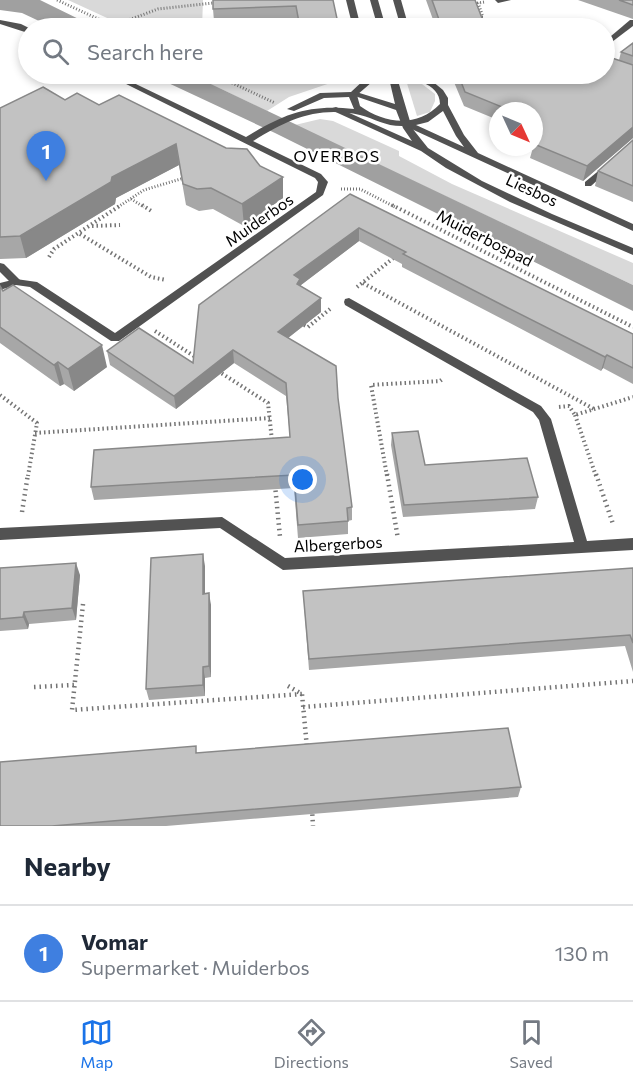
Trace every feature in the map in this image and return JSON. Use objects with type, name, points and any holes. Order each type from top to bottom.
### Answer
[{"type":"street","points":[[350,0],[354,18]]},
{"type":"street","points":[[374,0],[379,18]]},
{"type":"street","points":[[397,0],[402,18]]},
{"type":"street","points":[[498,1],[507,0]]},
{"type":"street","points":[[0,22],[18,26]]},
{"type":"street","points":[[615,36],[633,22]]},
{"type":"street","name":"Muiderbos","points":[[16,282],[33,284],[115,338],[313,200],[323,188],[323,182],[318,176],[131,84]]},
{"type":"street","points":[[353,94],[362,84]]},
{"type":"street","name":"Liesbos","points":[[395,84],[405,123],[422,148]]},
{"type":"street","name":"Liesbos","points":[[429,84],[441,91],[444,105],[460,136],[479,159]]},
{"type":"street","points":[[353,94],[356,107],[362,113]]},
{"type":"street","points":[[289,113],[323,95],[353,94],[401,109]]},
{"type":"street","points":[[405,123],[430,118],[444,105]]},
{"type":"street","name":"Liesbos","points":[[248,140],[289,113],[313,109],[362,113],[389,123],[405,123],[633,228]]},
{"type":"street","name":"Liesbos","points":[[333,109],[422,148],[453,170],[633,252]]},
{"type":"street","points":[[588,184],[618,157]]},
{"type":"street","points":[[0,266],[16,282],[0,287]]},
{"type":"street","points":[[351,296],[537,409],[545,419],[582,546]]},
{"type":"street","name":"Albergerbos","points":[[0,534],[222,522],[283,564],[627,544]]},
{"type":"path","points":[[57,0],[96,18]]},
{"type":"path","points":[[471,18],[483,17],[478,3],[498,1]]},
{"type":"path","points":[[134,18],[173,2],[213,3]]},
{"type":"path","points":[[232,84],[289,113]]},
{"type":"path","points":[[49,256],[54,249],[144,190],[179,180],[189,174]]},
{"type":"path","name":"Muiderbospad","points":[[340,194],[330,189],[360,189],[633,327]]},
{"type":"path","points":[[131,199],[153,212]]},
{"type":"path","points":[[91,226],[120,225]]},
{"type":"path","points":[[80,234],[151,278],[190,285]]},
{"type":"path","points":[[351,296],[363,283],[397,256]]},
{"type":"path","points":[[363,283],[594,409]]},
{"type":"path","points":[[298,321],[308,327],[335,305]]},
{"type":"path","points":[[140,321],[198,358]]},
{"type":"path","points":[[401,557],[371,385],[440,381],[460,363]]},
{"type":"path","points":[[208,365],[268,403],[273,452]]},
{"type":"path","points":[[0,395],[37,423],[19,533]]},
{"type":"path","points":[[575,415],[633,397]]},
{"type":"path","points":[[537,409],[569,406],[575,415],[627,544]]},
{"type":"path","points":[[35,433],[270,418]]},
{"type":"path","points":[[274,475],[283,564]]},
{"type":"path","points":[[83,604],[72,710],[302,694]]},
{"type":"path","points":[[303,707],[633,681]]},
{"type":"path","points":[[34,687],[74,685]]},
{"type":"path","points":[[288,686],[302,694]]},
{"type":"path","points":[[302,694],[307,754]]},
{"type":"path","points":[[311,802],[313,826]]},
{"type":"shaded area","points":[[0,0],[40,0],[77,18],[33,18],[22,13],[0,10]]},
{"type":"shaded area","points":[[68,0],[203,0],[202,18],[107,18]]},
{"type":"shaded area","points":[[170,84],[211,84],[633,285],[633,311],[275,133]]},
{"type":"shaded area","points":[[211,84],[327,84],[289,97],[267,111]]},
{"type":"shaded area","points":[[407,84],[422,84],[435,94],[435,101],[430,112],[417,116]]},
{"type":"shaded area","points":[[320,119],[333,121],[399,151],[399,156],[452,184],[633,263],[633,285],[295,125]]},
{"type":"building","points":[[213,0],[333,0],[337,18],[298,18],[296,6],[213,9]]},
{"type":"building","points":[[432,0],[475,0],[482,18],[438,18]]},
{"type":"building","points":[[619,0],[633,0],[633,5]]},
{"type":"building","points":[[633,43],[633,56],[621,52]]},
{"type":"building","points":[[615,59],[633,65],[633,127],[587,166],[543,148],[543,102],[490,102],[465,92],[462,84],[615,84]]},
{"type":"building","points":[[43,87],[65,100],[77,93],[99,105],[119,95],[226,148],[247,149],[260,166],[283,177],[242,204],[211,188],[197,189],[183,184],[176,144],[112,177],[111,182],[20,236],[0,237],[0,108]]},
{"type":"building","points":[[633,140],[633,186],[598,171]]},
{"type":"building","points":[[350,194],[633,334],[633,368],[607,355],[605,357],[508,308],[403,254],[406,252],[359,228],[294,275],[300,279],[297,284],[321,298],[278,332],[336,366],[352,507],[347,508],[348,521],[298,525],[294,475],[91,487],[94,450],[290,437],[286,383],[233,350],[174,396],[107,351],[139,328],[193,363],[199,305]]},
{"type":"building","points":[[13,285],[102,345],[68,369],[58,362],[54,365],[0,327],[0,286],[3,291]]},
{"type":"building","points":[[418,431],[425,465],[527,458],[538,497],[404,505],[392,433]]},
{"type":"building","points":[[203,554],[203,594],[209,593],[209,666],[203,667],[203,685],[146,689],[151,558]]},
{"type":"building","points":[[76,563],[72,608],[24,612],[23,617],[0,619],[0,568]]},
{"type":"building","points":[[633,568],[633,643],[630,635],[309,659],[303,591]]},
{"type":"building","points":[[508,728],[521,787],[52,826],[0,826],[0,762],[196,746],[196,753]]},
{"type":"place","name":"Vomar","points":[[46,181]]},
{"type":"district","name":"OVERBOS","points":[[337,156]]}]
